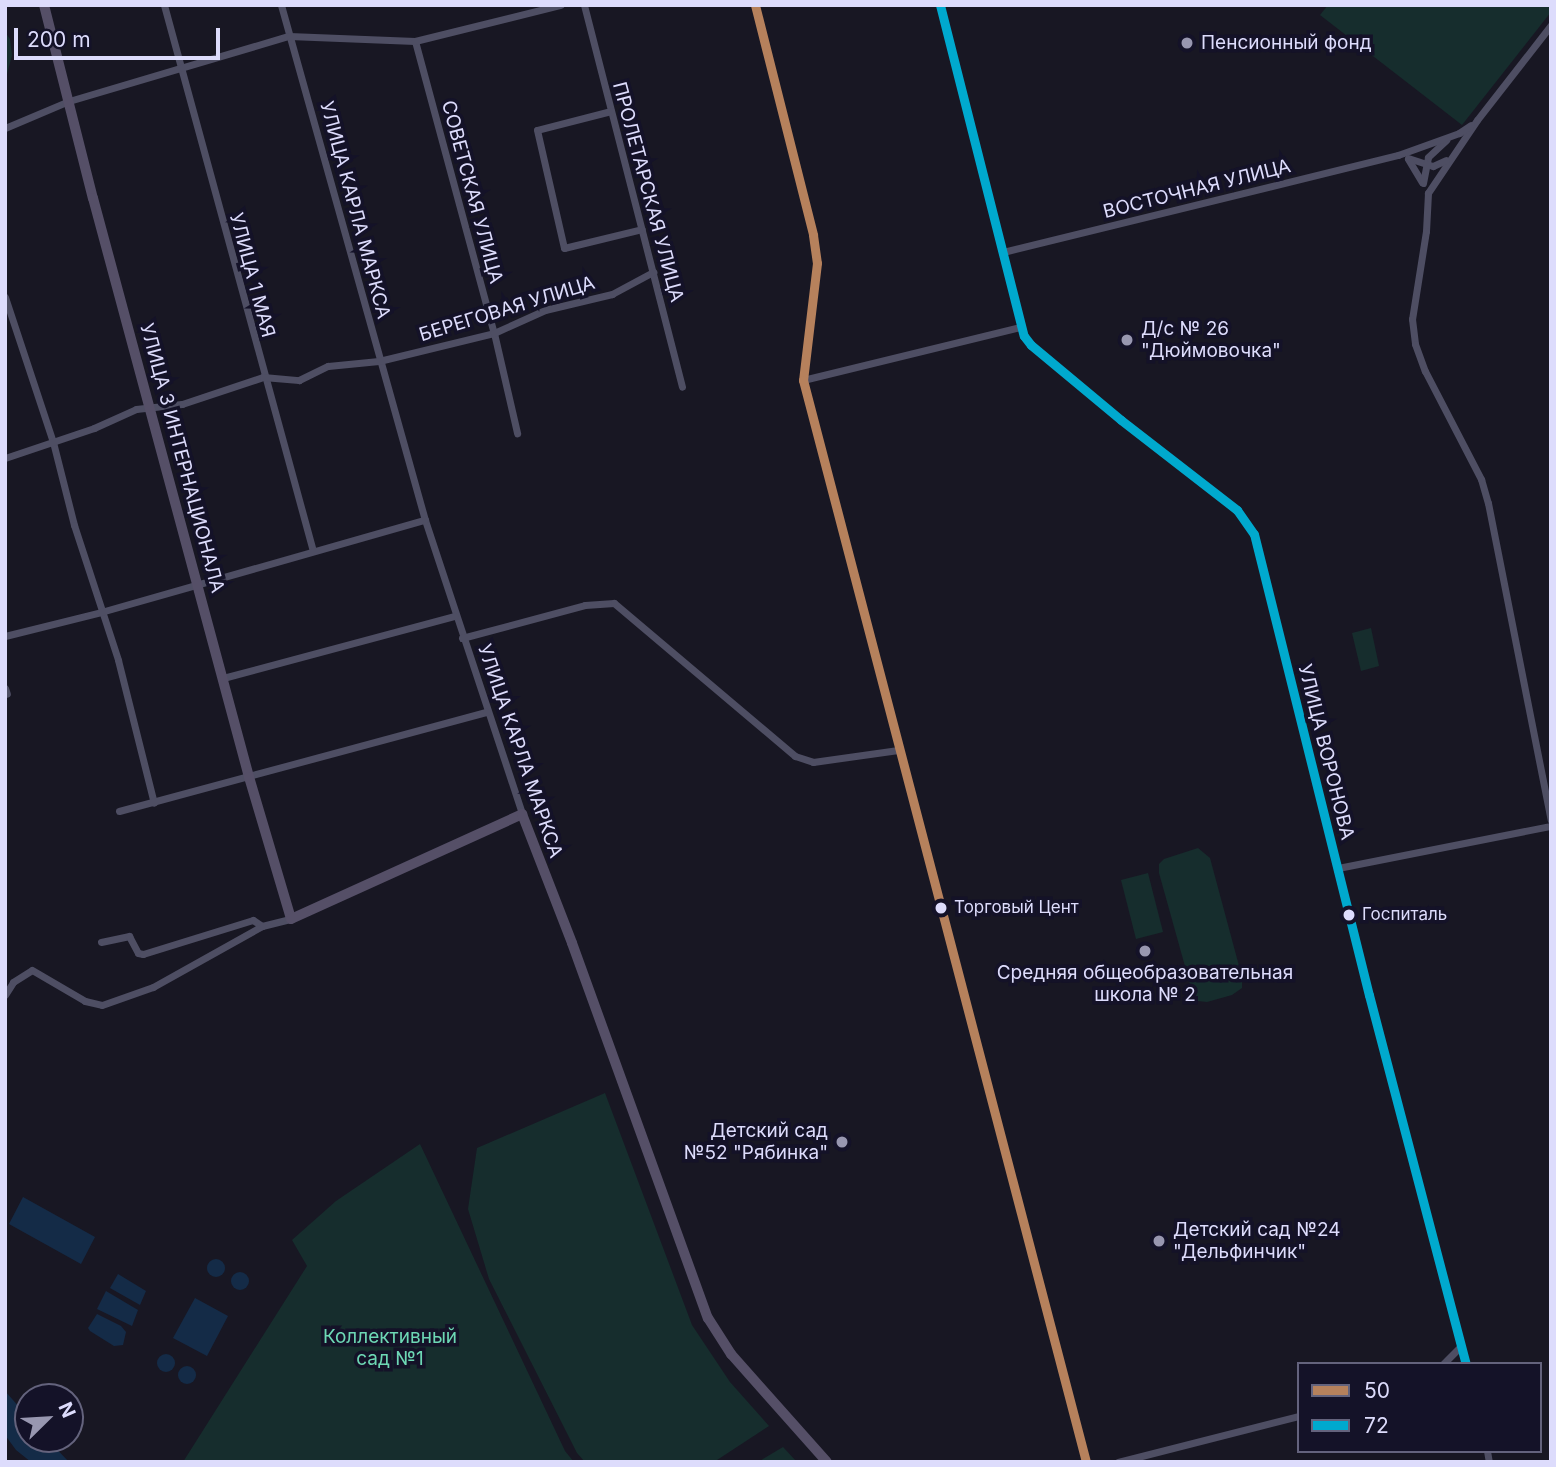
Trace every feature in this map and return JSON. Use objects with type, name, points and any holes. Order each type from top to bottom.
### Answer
[{"type":"main road","name":"УЛИЦА 3 ИНТЕРНАЦИОНАЛА","points":[[44,5],[150,410],[290,919]]},
{"type":"main road","points":[[290,919],[522,814]]},
{"type":"main road","name":"УЛИЦА КАРЛА МАРКСА","points":[[522,814],[572,943],[708,1318],[731,1354],[827,1462]]},
{"type":"street","name":"УЛИЦА 1 МАЯ","points":[[163,5],[263,377],[313,551]]},
{"type":"street","name":"УЛИЦА КАРЛА МАРКСА","points":[[281,5],[425,520],[522,814]]},
{"type":"street","points":[[6,128],[69,101],[289,36],[415,41],[561,5]]},
{"type":"street","name":"ПРОЛЕТАРСКАЯ УЛИЦА","points":[[584,5],[682,387]]},
{"type":"street","points":[[753,5],[813,235],[817,263],[803,380],[1086,1462]]},
{"type":"street","name":"УЛИЦА ВОРОНОВА","points":[[940,5],[1020,327],[1031,345],[1237,510],[1249,523],[1272,602],[1465,1362]]},
{"type":"street","points":[[1427,193],[1478,120],[1551,25]]},
{"type":"street","name":"СОВЕТСКАЯ УЛИЦА","points":[[415,41],[494,333],[517,433]]},
{"type":"street","points":[[611,111],[537,130],[564,248],[642,229]]},
{"type":"street","points":[[1423,183],[1426,166],[1433,151],[1478,120]]},
{"type":"street","name":"ВОСТОЧНАЯ УЛИЦА","points":[[1003,252],[1398,155],[1456,134]]},
{"type":"street","points":[[1413,148],[1433,151],[1441,164],[1440,173]]},
{"type":"street","points":[[1398,155],[1426,166],[1441,164],[1457,149]]},
{"type":"street","points":[[1408,158],[1427,193],[1426,232],[1412,319],[1415,344],[1425,371],[1481,479],[1488,503],[1551,820]]},
{"type":"street","name":"БЕРЕГОВАЯ УЛИЦА","points":[[5,458],[136,409],[150,410],[231,390],[263,377],[299,380],[328,366],[379,361],[494,333],[545,310],[612,294],[653,272]]},
{"type":"street","points":[[5,297],[53,442],[101,612],[118,660],[154,803]]},
{"type":"street","points":[[803,380],[1020,327]]},
{"type":"street","points":[[5,636],[101,612],[425,520]]},
{"type":"street","points":[[462,638],[585,605],[614,603],[795,757],[813,762],[898,750]]},
{"type":"street","points":[[223,678],[455,616]]},
{"type":"street","points":[[118,811],[487,712]]},
{"type":"street","points":[[1338,868],[1551,826]]},
{"type":"street","points":[[5,995],[13,982],[32,970],[85,1000],[102,1005],[153,988],[262,926],[290,919]]},
{"type":"street","points":[[101,942],[129,936],[138,953],[143,954],[253,920],[262,926]]},
{"type":"street","points":[[1446,1362],[1461,1346]]},
{"type":"street","points":[[1118,1462],[1297,1417]]},
{"type":"green space","points":[[1328,5],[1551,5],[1551,12],[1462,125],[1320,15]]},
{"type":"green space","points":[[5,32],[10,39],[12,55],[5,82]]},
{"type":"green space","points":[[1371,628],[1379,666],[1361,671],[1352,633]]},
{"type":"green space","points":[[1198,848],[1210,858],[1242,977],[1242,988],[1232,995],[1207,1002],[1198,1001],[1193,995],[1159,873],[1159,864],[1164,859]]},
{"type":"green space","points":[[1148,873],[1163,932],[1136,939],[1121,880]]},
{"type":"green space","points":[[605,1093],[692,1325],[730,1382],[769,1426],[714,1462],[585,1462],[577,1453],[489,1279],[468,1209],[477,1148]]},
{"type":"green space","name":"Коллективный сад №1","points":[[420,1144],[565,1451],[574,1462],[183,1462],[307,1266],[292,1240],[336,1201]]},
{"type":"green space","points":[[783,1447],[797,1462],[758,1462]]},
{"type":"water","points":[[23,1197],[95,1237],[81,1264],[9,1224]]},
{"type":"water","points":[[212,1259],[220,1259],[225,1268],[223,1275],[212,1277],[207,1272],[207,1264]]},
{"type":"water","points":[[240,1272],[248,1277],[249,1281],[244,1289],[240,1290],[232,1285],[231,1281],[236,1273]]},
{"type":"water","points":[[118,1274],[146,1291],[140,1305],[110,1288]]},
{"type":"water","points":[[106,1291],[138,1310],[132,1326],[97,1309]]},
{"type":"water","points":[[195,1298],[228,1316],[207,1356],[173,1338]]},
{"type":"water","points":[[97,1314],[121,1326],[126,1332],[123,1345],[114,1346],[90,1331],[88,1328]]},
{"type":"water","points":[[162,1354],[170,1354],[175,1363],[173,1370],[162,1372],[157,1367],[157,1359]]},
{"type":"water","points":[[183,1366],[191,1366],[196,1375],[194,1382],[183,1384],[178,1379],[178,1371]]},
{"type":"water","points":[[5,1391],[14,1401],[14,1447],[5,1435]]},
{"type":"water","points":[[20,1453],[60,1453],[69,1462],[31,1462]]},
{"type":"transit line","name":"50","points":[[755,5],[813,235],[817,263],[803,380],[1086,1462]]},
{"type":"transit line","name":"72","points":[[940,5],[1024,336],[1031,345],[1121,420],[1237,510],[1254,534],[1369,995],[1465,1362]]},
{"type":"place","name":"Пенсионный фонд","points":[[1187,43]]},
{"type":"place","name":"Д/с № 26 \"Дюймовочка\"","points":[[1127,340]]},
{"type":"place","name":"Торговый Цент","points":[[941,908]]},
{"type":"place","name":"Госпиталь","points":[[1349,915]]},
{"type":"place","name":"Средняя общеобразовательная школа № 2","points":[[1145,951]]},
{"type":"place","name":"Детский сад №52 \"Рябинка\"","points":[[842,1142]]},
{"type":"place","name":"Детский сад №24 \"Дельфинчик\"","points":[[1159,1241]]}]
